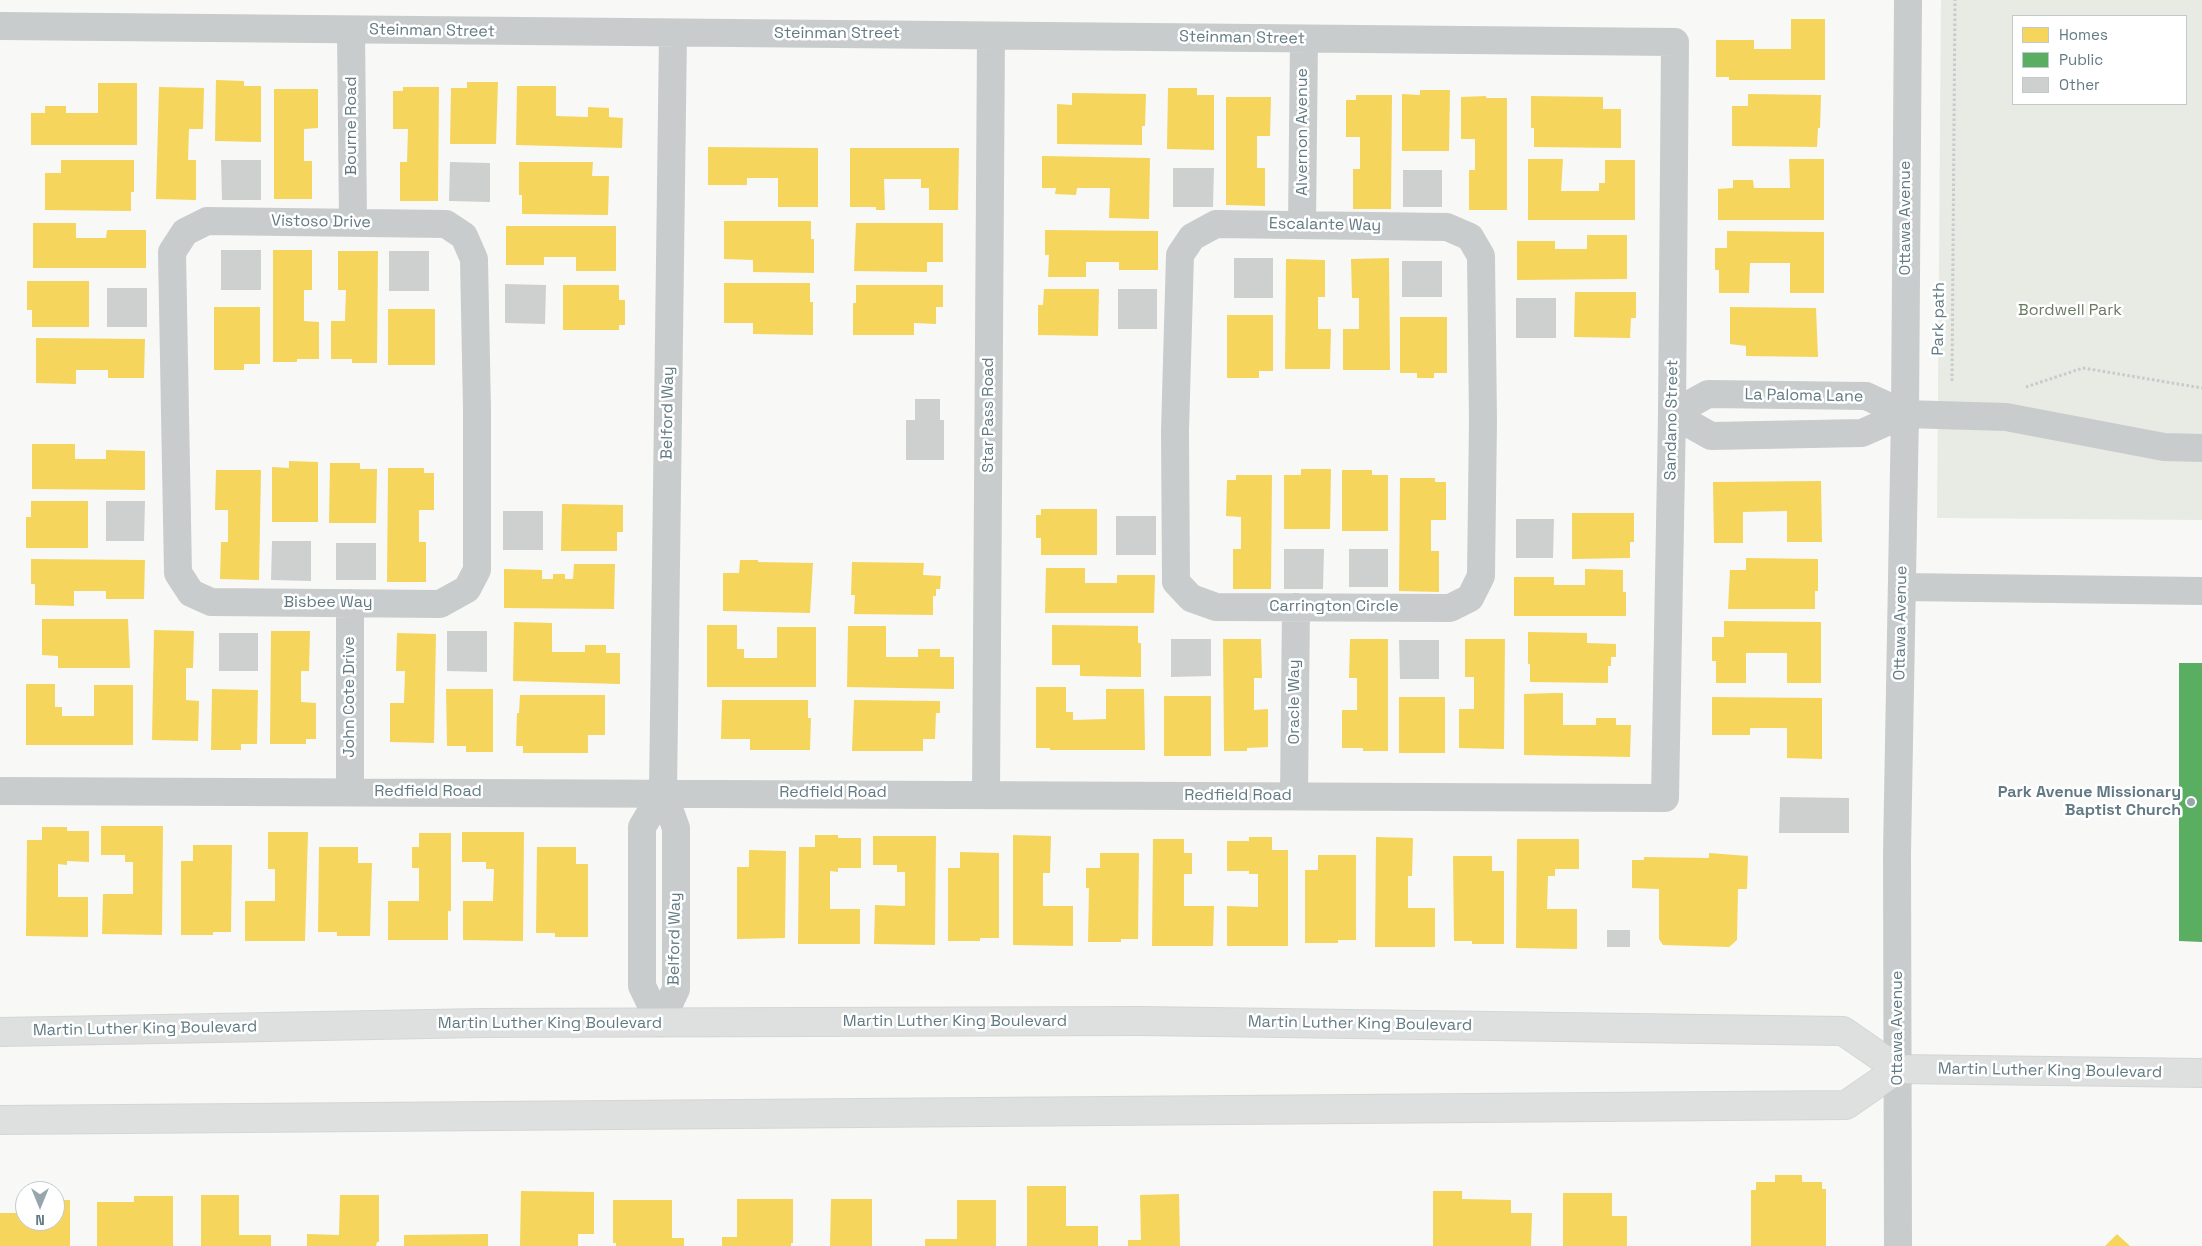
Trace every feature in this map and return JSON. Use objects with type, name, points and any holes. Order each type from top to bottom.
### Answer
[{"type":"main road","name":"Martin Luther King Boulevard","points":[[0,1032],[482,1023],[1140,1022],[1842,1030],[1898,1068],[2202,1074]]},
{"type":"main road","points":[[0,1120],[1846,1105],[1898,1068]]},
{"type":"street","name":"Ottawa Avenue","points":[[1898,1246],[1897,853],[1905,414],[1908,0]]},
{"type":"street","name":"Steinman Street","points":[[0,26],[1675,42]]},
{"type":"street","name":"Bourne Road","points":[[351,30],[353,222]]},
{"type":"street","name":"Belford Way","points":[[660,1023],[676,989],[676,828],[663,792],[673,33]]},
{"type":"street","name":"Star Pass Road","points":[[986,794],[992,36]]},
{"type":"street","name":"Alvernon Avenue","points":[[1302,225],[1304,39]]},
{"type":"street","name":"Sandano Street","points":[[1665,798],[1672,414],[1675,42]]},
{"type":"street","name":"Vistoso Drive","points":[[174,412],[172,252],[185,232],[207,221],[446,224],[464,236],[474,259],[477,410]]},
{"type":"street","name":"Escalante Way","points":[[1175,431],[1180,254],[1192,237],[1216,224],[1447,227],[1470,237],[1481,256],[1483,421]]},
{"type":"street","name":"La Paloma Lane","points":[[1672,414],[1708,394],[1866,396],[1905,414]]},
{"type":"street","name":"Bisbee Way","points":[[174,412],[178,573],[191,593],[211,602],[440,604],[468,588],[476,570],[477,410]]},
{"type":"street","name":"La Paloma Lane","points":[[1672,414],[1711,436],[1862,433],[1905,414]]},
{"type":"street","points":[[1905,414],[2006,417],[2164,448],[2202,448]]},
{"type":"street","name":"Carrington Circle","points":[[1175,431],[1176,582],[1191,598],[1216,607],[1450,608],[1470,598],[1481,576],[1483,421]]},
{"type":"street","points":[[1902,587],[2202,590]]},
{"type":"street","name":"John Cote Drive","points":[[350,603],[350,792]]},
{"type":"street","name":"Oracle Way","points":[[1294,796],[1296,607]]},
{"type":"street","name":"Redfield Road","points":[[0,791],[663,792],[1665,798]]},
{"type":"path","name":"Park path","points":[[1955,0],[1951,380],[1960,382]]},
{"type":"path","points":[[2017,390],[2083,368],[2202,388]]},
{"type":"green space","name":"Bordwell Park","points":[[1941,0],[2202,0],[2202,520],[1937,518]]},
{"type":"building: Homes","points":[[1791,19],[1825,19],[1825,80],[1729,80],[1729,77],[1716,77],[1716,40],[1754,40],[1754,49],[1791,49]]},
{"type":"building: Homes","points":[[216,80],[244,81],[244,86],[261,86],[261,142],[215,141]]},
{"type":"building: Homes","points":[[467,82],[498,82],[496,144],[450,144],[451,88],[467,88]]},
{"type":"building: Homes","points":[[98,83],[137,83],[137,145],[31,145],[31,113],[45,113],[45,106],[66,106],[66,113],[98,113]]},
{"type":"building: Homes","points":[[517,86],[556,86],[556,116],[588,117],[588,107],[609,108],[609,117],[623,118],[622,148],[516,145]]},
{"type":"building: Homes","points":[[159,87],[204,88],[203,129],[189,129],[188,160],[196,160],[196,200],[156,199]]},
{"type":"building: Homes","points":[[403,87],[439,87],[438,201],[400,201],[400,162],[407,162],[408,129],[393,129],[393,91],[403,91]]},
{"type":"building: Homes","points":[[1168,88],[1197,88],[1197,95],[1214,95],[1214,150],[1167,149]]},
{"type":"building: Homes","points":[[274,89],[318,89],[318,128],[304,129],[304,161],[312,161],[312,199],[274,199]]},
{"type":"building: Homes","points":[[1420,90],[1450,90],[1449,151],[1402,151],[1402,94],[1420,95]]},
{"type":"building: Homes","points":[[1072,93],[1146,94],[1145,126],[1142,126],[1142,145],[1057,144],[1057,104],[1072,105]]},
{"type":"building: Homes","points":[[1748,94],[1821,95],[1820,128],[1818,128],[1817,147],[1732,146],[1732,106],[1748,106]]},
{"type":"building: Homes","points":[[1356,95],[1392,95],[1391,209],[1353,209],[1353,169],[1360,169],[1360,137],[1346,137],[1346,100],[1356,100]]},
{"type":"building: Homes","points":[[1486,96],[1486,98],[1507,98],[1507,210],[1469,210],[1469,170],[1475,170],[1475,139],[1461,139],[1461,97]]},
{"type":"building: Homes","points":[[1531,96],[1603,97],[1603,109],[1621,109],[1621,148],[1534,147],[1534,128],[1531,128]]},
{"type":"building: Homes","points":[[1226,97],[1271,97],[1270,136],[1257,136],[1257,168],[1265,168],[1265,206],[1226,205]]},
{"type":"building: Homes","points":[[708,147],[818,148],[818,207],[778,207],[778,178],[747,178],[747,185],[708,185]]},
{"type":"building: Homes","points":[[850,148],[959,148],[958,210],[929,210],[929,188],[921,188],[921,179],[884,179],[885,210],[876,210],[876,207],[850,207]]},
{"type":"building: Homes","points":[[1042,156],[1150,158],[1149,219],[1109,218],[1110,188],[1077,188],[1076,195],[1055,194],[1056,188],[1042,188]]},
{"type":"building: Homes","points":[[1528,159],[1563,159],[1561,191],[1599,191],[1599,183],[1605,183],[1605,160],[1635,160],[1635,220],[1528,220]]},
{"type":"building: Homes","points":[[1789,159],[1824,159],[1824,220],[1718,220],[1718,189],[1733,188],[1733,180],[1753,180],[1754,188],[1790,188]]},
{"type":"building: Homes","points":[[61,160],[134,160],[134,192],[131,192],[131,211],[45,210],[45,173],[61,173]]},
{"type":"building: Homes","points":[[519,162],[593,162],[592,176],[609,176],[608,215],[522,214],[522,195],[519,195]]},
{"type":"building: Homes","points":[[724,221],[811,221],[811,239],[814,239],[814,273],[753,272],[753,260],[724,259]]},
{"type":"building: Homes","points":[[33,223],[76,223],[76,238],[106,238],[107,230],[146,230],[146,268],[33,268]]},
{"type":"building: Homes","points":[[856,223],[943,223],[943,262],[927,262],[927,272],[854,271]]},
{"type":"building: Homes","points":[[506,226],[616,226],[616,271],[576,271],[576,257],[544,257],[544,265],[506,265]]},
{"type":"building: Homes","points":[[1045,230],[1158,231],[1158,270],[1119,270],[1119,262],[1086,262],[1086,277],[1048,277],[1049,255],[1045,255]]},
{"type":"building: Homes","points":[[1727,231],[1824,232],[1824,293],[1790,293],[1790,263],[1750,263],[1749,293],[1719,293],[1719,270],[1715,270],[1715,248],[1727,248]]},
{"type":"building: Homes","points":[[1587,235],[1627,235],[1627,279],[1517,280],[1517,241],[1555,241],[1555,249],[1587,249]]},
{"type":"building: Homes","points":[[273,250],[312,250],[312,290],[304,290],[304,321],[319,322],[319,359],[297,359],[297,362],[273,362]]},
{"type":"building: Homes","points":[[338,251],[378,251],[377,363],[352,363],[352,359],[331,359],[331,321],[345,321],[346,290],[338,290]]},
{"type":"building: Homes","points":[[1389,258],[1390,370],[1343,370],[1343,329],[1359,329],[1359,298],[1352,298],[1351,259]]},
{"type":"building: Homes","points":[[1286,259],[1325,260],[1325,297],[1318,297],[1318,329],[1331,329],[1330,369],[1285,369]]},
{"type":"building: Homes","points":[[27,281],[89,281],[89,327],[32,327],[32,310],[27,310]]},
{"type":"building: Homes","points":[[724,283],[810,283],[810,302],[813,302],[813,335],[753,334],[753,323],[724,323]]},
{"type":"building: Homes","points":[[563,285],[619,285],[619,300],[625,300],[625,325],[619,325],[619,330],[563,330]]},
{"type":"building: Homes","points":[[856,285],[943,285],[943,307],[936,307],[936,324],[914,323],[914,335],[853,335],[853,303],[856,303]]},
{"type":"building: Homes","points":[[1044,289],[1099,289],[1098,336],[1038,335],[1038,305],[1043,305]]},
{"type":"building: Homes","points":[[1575,292],[1636,292],[1636,318],[1631,318],[1630,338],[1574,337]]},
{"type":"building: Homes","points":[[214,307],[260,307],[260,364],[244,364],[244,370],[214,370]]},
{"type":"building: Homes","points":[[1730,307],[1816,308],[1818,357],[1746,356],[1746,346],[1730,344]]},
{"type":"building: Homes","points":[[388,309],[435,309],[435,365],[388,365]]},
{"type":"building: Homes","points":[[1227,315],[1273,315],[1273,371],[1259,371],[1259,378],[1227,378]]},
{"type":"building: Homes","points":[[1400,317],[1447,317],[1447,373],[1434,373],[1434,378],[1417,378],[1417,373],[1400,373]]},
{"type":"building: Homes","points":[[36,338],[145,339],[144,378],[108,378],[108,370],[76,370],[76,384],[36,383]]},
{"type":"building: Homes","points":[[32,444],[75,444],[75,459],[106,459],[106,450],[145,451],[145,490],[32,489]]},
{"type":"building: Homes","points":[[289,461],[318,462],[318,522],[272,522],[272,467],[289,468]]},
{"type":"building: Homes","points":[[330,463],[360,463],[360,469],[377,469],[376,523],[329,523]]},
{"type":"building: Homes","points":[[388,468],[424,468],[424,473],[434,473],[434,510],[419,510],[419,542],[426,542],[426,582],[387,582]]},
{"type":"building: Homes","points":[[1301,469],[1331,469],[1330,529],[1284,529],[1284,475],[1301,475]]},
{"type":"building: Homes","points":[[216,470],[261,470],[259,580],[220,579],[221,542],[228,542],[228,510],[215,510]]},
{"type":"building: Homes","points":[[1342,470],[1372,470],[1372,475],[1388,475],[1388,531],[1342,531]]},
{"type":"building: Homes","points":[[1236,475],[1272,475],[1271,589],[1233,589],[1233,549],[1241,549],[1241,517],[1226,516],[1227,480],[1236,480]]},
{"type":"building: Homes","points":[[1400,478],[1435,478],[1435,482],[1446,482],[1446,520],[1431,520],[1431,551],[1439,551],[1439,592],[1399,591]]},
{"type":"building: Homes","points":[[1821,481],[1822,542],[1787,542],[1787,511],[1743,512],[1743,543],[1714,543],[1713,482]]},
{"type":"building: Homes","points":[[31,501],[88,501],[88,548],[26,548],[26,517],[31,517]]},
{"type":"building: Homes","points":[[562,504],[623,505],[623,532],[617,532],[617,551],[561,551]]},
{"type":"building: Homes","points":[[1041,509],[1097,509],[1097,555],[1041,555],[1041,538],[1036,538],[1036,515],[1041,515]]},
{"type":"building: Homes","points":[[1572,513],[1634,513],[1634,542],[1630,542],[1630,558],[1572,559]]},
{"type":"building: Homes","points":[[1746,558],[1818,559],[1818,591],[1815,591],[1815,609],[1728,609],[1730,570],[1746,570]]},
{"type":"building: Homes","points":[[31,559],[145,560],[144,599],[106,599],[106,591],[74,591],[74,606],[35,605],[35,584],[31,584]]},
{"type":"building: Homes","points":[[740,560],[813,563],[810,613],[723,611],[723,573],[739,573]]},
{"type":"building: Homes","points":[[852,562],[924,563],[923,575],[941,576],[940,589],[936,589],[936,596],[933,596],[933,615],[854,614],[855,595],[851,595]]},
{"type":"building: Homes","points":[[574,564],[615,564],[614,609],[504,608],[504,569],[542,570],[542,579],[553,579],[553,574],[565,574],[565,579],[573,579]]},
{"type":"building: Homes","points":[[1046,568],[1085,568],[1085,583],[1117,583],[1117,575],[1155,575],[1154,613],[1045,613]]},
{"type":"building: Homes","points":[[1585,569],[1623,570],[1623,592],[1626,592],[1626,616],[1514,616],[1514,577],[1554,577],[1554,585],[1585,585]]},
{"type":"building: Homes","points":[[42,619],[128,619],[130,668],[58,668],[58,656],[42,655]]},
{"type":"building: Homes","points":[[1724,621],[1821,622],[1821,683],[1787,683],[1787,653],[1746,653],[1746,683],[1716,683],[1716,661],[1712,661],[1712,637],[1724,637]]},
{"type":"building: Homes","points":[[514,622],[552,623],[552,652],[585,652],[585,645],[606,645],[606,653],[620,653],[620,684],[513,681]]},
{"type":"building: Homes","points":[[707,625],[737,625],[737,649],[744,649],[744,658],[777,658],[777,627],[816,627],[816,687],[707,687]]},
{"type":"building: Homes","points":[[1052,625],[1138,626],[1138,643],[1141,643],[1141,677],[1080,676],[1080,665],[1052,665]]},
{"type":"building: Homes","points":[[848,626],[886,626],[886,657],[918,657],[918,649],[940,649],[940,657],[954,657],[954,689],[847,687]]},
{"type":"building: Homes","points":[[154,630],[194,631],[193,668],[186,668],[186,700],[199,701],[198,741],[152,740]]},
{"type":"building: Homes","points":[[271,631],[310,631],[309,671],[301,671],[301,702],[316,703],[316,739],[306,739],[306,744],[270,744]]},
{"type":"building: Homes","points":[[1528,632],[1587,633],[1587,643],[1616,644],[1616,657],[1611,657],[1611,666],[1608,666],[1608,683],[1530,682]]},
{"type":"building: Homes","points":[[397,633],[436,634],[434,743],[390,742],[390,703],[404,703],[405,671],[396,671]]},
{"type":"building: Homes","points":[[1223,639],[1261,639],[1262,678],[1254,678],[1254,710],[1268,709],[1268,747],[1247,748],[1247,751],[1224,751]]},
{"type":"building: Homes","points":[[1350,639],[1388,639],[1388,751],[1363,751],[1363,748],[1342,748],[1342,710],[1357,710],[1357,678],[1349,678]]},
{"type":"building: Homes","points":[[1465,639],[1505,639],[1504,749],[1459,748],[1459,709],[1474,709],[1474,677],[1465,677]]},
{"type":"building: Homes","points":[[26,684],[55,684],[55,707],[62,707],[62,716],[94,716],[94,685],[133,685],[133,745],[26,745]]},
{"type":"building: Homes","points":[[1036,687],[1066,687],[1066,712],[1073,712],[1073,720],[1106,719],[1106,689],[1144,689],[1145,750],[1050,750],[1050,748],[1036,748]]},
{"type":"building: Homes","points":[[212,689],[258,690],[257,744],[241,744],[241,750],[211,750]]},
{"type":"building: Homes","points":[[446,689],[493,689],[493,752],[466,752],[466,746],[447,746]]},
{"type":"building: Homes","points":[[1563,693],[1563,725],[1596,725],[1596,718],[1616,718],[1616,725],[1631,725],[1630,757],[1524,755],[1524,694]]},
{"type":"building: Homes","points":[[520,695],[605,695],[605,735],[588,735],[588,753],[523,753],[523,746],[516,746],[517,713],[519,713]]},
{"type":"building: Homes","points":[[1164,696],[1211,696],[1211,756],[1164,756]]},
{"type":"building: Homes","points":[[1399,697],[1445,697],[1445,753],[1399,753]]},
{"type":"building: Homes","points":[[1712,697],[1822,698],[1822,759],[1787,758],[1787,728],[1750,728],[1750,735],[1712,735]]},
{"type":"building: Homes","points":[[722,700],[808,700],[808,718],[811,718],[810,750],[750,750],[750,739],[721,739]]},
{"type":"building: Homes","points":[[854,700],[940,701],[940,713],[936,713],[935,739],[923,739],[923,751],[852,751]]},
{"type":"building: Homes","points":[[101,826],[163,826],[162,935],[102,934],[103,894],[133,894],[133,862],[125,862],[125,855],[101,855]]},
{"type":"building: Homes","points":[[42,827],[67,827],[67,831],[89,831],[89,862],[67,861],[67,865],[58,864],[58,897],[88,897],[88,937],[26,936],[27,840],[42,840]]},
{"type":"building: Homes","points":[[268,832],[308,832],[305,941],[245,941],[245,901],[275,901],[275,869],[268,869]]},
{"type":"building: Homes","points":[[462,832],[524,832],[523,941],[463,940],[463,901],[493,901],[494,869],[486,869],[486,862],[462,862]]},
{"type":"building: Homes","points":[[419,833],[451,833],[451,911],[448,911],[448,940],[388,940],[388,901],[419,901],[419,868],[412,868],[412,847],[419,847]]},
{"type":"building: Homes","points":[[815,835],[861,838],[861,868],[838,868],[838,872],[830,871],[830,909],[860,909],[860,944],[798,944],[799,847],[815,847]]},
{"type":"building: Homes","points":[[1013,835],[1051,836],[1050,873],[1043,873],[1043,906],[1073,906],[1073,946],[1013,945]]},
{"type":"building: Homes","points":[[873,836],[936,836],[935,945],[874,944],[875,905],[905,906],[905,872],[897,872],[897,865],[873,865]]},
{"type":"building: Homes","points":[[1249,837],[1272,837],[1272,850],[1288,850],[1288,946],[1227,946],[1227,906],[1258,907],[1258,874],[1249,874],[1249,871],[1227,871],[1227,841],[1249,841]]},
{"type":"building: Homes","points":[[1376,837],[1413,838],[1412,876],[1408,876],[1408,908],[1435,908],[1435,947],[1375,947]]},
{"type":"building: Homes","points":[[1153,839],[1184,839],[1184,853],[1192,853],[1192,874],[1184,874],[1184,906],[1214,906],[1213,946],[1152,946]]},
{"type":"building: Homes","points":[[1517,839],[1579,839],[1579,869],[1555,869],[1555,876],[1548,876],[1547,909],[1577,909],[1577,949],[1516,948]]},
{"type":"building: Homes","points":[[193,845],[232,845],[231,932],[213,932],[213,935],[181,935],[181,861],[193,861]]},
{"type":"building: Homes","points":[[319,847],[358,847],[358,863],[372,863],[370,936],[337,936],[337,932],[318,932]]},
{"type":"building: Homes","points":[[537,847],[576,847],[576,864],[588,864],[588,937],[555,937],[555,933],[536,933]]},
{"type":"building: Homes","points":[[749,850],[786,851],[785,938],[737,939],[737,867],[749,867]]},
{"type":"building: Homes","points":[[960,852],[999,853],[999,938],[980,938],[980,941],[948,941],[948,868],[960,868]]},
{"type":"building: Homes","points":[[1100,853],[1139,853],[1138,939],[1121,939],[1121,942],[1088,942],[1089,888],[1086,888],[1086,868],[1100,868]]},
{"type":"building: Homes","points":[[1709,853],[1748,856],[1747,889],[1738,889],[1737,940],[1729,947],[1663,945],[1659,939],[1659,889],[1632,888],[1632,860],[1644,860],[1644,857],[1709,858]]},
{"type":"building: Homes","points":[[1318,855],[1356,855],[1356,940],[1338,940],[1338,943],[1305,943],[1305,870],[1318,870]]},
{"type":"building: Homes","points":[[1453,856],[1492,856],[1492,871],[1504,871],[1504,944],[1472,944],[1472,941],[1454,941]]},
{"type":"building: Homes","points":[[1775,1175],[1802,1175],[1802,1182],[1822,1182],[1822,1189],[1826,1189],[1826,1246],[1751,1246],[1751,1190],[1756,1190],[1756,1182],[1775,1182]]},
{"type":"building: Homes","points":[[1027,1186],[1066,1186],[1066,1226],[1098,1226],[1098,1246],[1027,1246]]},
{"type":"building: Homes","points":[[521,1191],[594,1192],[594,1234],[578,1234],[578,1246],[520,1246]]},
{"type":"building: Homes","points":[[1433,1191],[1462,1191],[1462,1199],[1511,1200],[1511,1213],[1532,1213],[1531,1246],[1433,1246]]},
{"type":"building: Homes","points":[[1563,1193],[1612,1193],[1612,1216],[1627,1216],[1627,1246],[1563,1246]]},
{"type":"building: Homes","points":[[1179,1194],[1180,1246],[1128,1246],[1128,1240],[1141,1240],[1140,1195]]},
{"type":"building: Homes","points":[[201,1195],[239,1195],[239,1235],[271,1235],[271,1246],[201,1246]]},
{"type":"building: Homes","points":[[340,1195],[379,1195],[379,1242],[377,1242],[376,1246],[307,1246],[307,1234],[339,1235]]},
{"type":"building: Homes","points":[[134,1196],[173,1196],[173,1246],[97,1246],[97,1202],[134,1202]]},
{"type":"building: Homes","points":[[737,1199],[793,1199],[793,1243],[791,1243],[791,1246],[722,1246],[722,1237],[737,1237]]},
{"type":"building: Homes","points":[[831,1199],[872,1199],[872,1246],[830,1246]]},
{"type":"building: Homes","points":[[65,1200],[70,1200],[70,1246],[0,1246],[0,1213],[15,1213],[15,1231],[65,1231]]},
{"type":"building: Homes","points":[[613,1200],[672,1200],[672,1238],[684,1238],[684,1246],[616,1246],[616,1243],[613,1243]]},
{"type":"building: Homes","points":[[957,1200],[996,1200],[996,1246],[925,1246],[925,1239],[957,1239]]},
{"type":"building: Homes","points":[[488,1234],[488,1246],[404,1246],[404,1235]]},
{"type":"building: Homes","points":[[2117,1234],[2130,1246],[2105,1246]]},
{"type":"building: Public","name":"Park Avenue Missionary Baptist Church","points":[[2179,663],[2202,663],[2202,942],[2179,941]]},
{"type":"building: Other","points":[[221,160],[261,160],[261,200],[222,200]]},
{"type":"building: Other","points":[[450,162],[490,163],[490,202],[449,201]]},
{"type":"building: Other","points":[[1173,168],[1214,168],[1213,207],[1173,207]]},
{"type":"building: Other","points":[[1403,170],[1442,170],[1442,207],[1403,207]]},
{"type":"building: Other","points":[[221,250],[261,250],[261,290],[221,290]]},
{"type":"building: Other","points":[[389,251],[429,251],[429,291],[389,291]]},
{"type":"building: Other","points":[[1234,258],[1273,258],[1273,298],[1234,298]]},
{"type":"building: Other","points":[[1402,261],[1442,261],[1442,297],[1402,297]]},
{"type":"building: Other","points":[[505,284],[546,285],[545,324],[505,323]]},
{"type":"building: Other","points":[[107,288],[147,288],[147,327],[107,327]]},
{"type":"building: Other","points":[[1118,289],[1157,289],[1157,329],[1118,329]]},
{"type":"building: Other","points":[[1516,298],[1556,298],[1556,338],[1516,338]]},
{"type":"building: Other","points":[[915,399],[940,399],[940,420],[944,420],[944,460],[906,460],[906,420],[915,420]]},
{"type":"building: Other","points":[[106,501],[145,501],[144,541],[106,541]]},
{"type":"building: Other","points":[[503,511],[543,511],[543,550],[503,550]]},
{"type":"building: Other","points":[[1116,516],[1156,516],[1156,555],[1116,555]]},
{"type":"building: Other","points":[[1516,519],[1554,519],[1553,558],[1516,558]]},
{"type":"building: Other","points":[[272,541],[311,541],[311,581],[271,580]]},
{"type":"building: Other","points":[[336,543],[376,543],[376,580],[336,580]]},
{"type":"building: Other","points":[[1284,549],[1324,549],[1323,589],[1284,589]]},
{"type":"building: Other","points":[[1349,549],[1388,549],[1388,587],[1349,587]]},
{"type":"building: Other","points":[[447,631],[487,631],[487,672],[447,671]]},
{"type":"building: Other","points":[[219,633],[258,633],[258,671],[219,671]]},
{"type":"building: Other","points":[[1171,639],[1211,639],[1211,676],[1171,677]]},
{"type":"building: Other","points":[[1399,640],[1439,640],[1439,679],[1400,679]]},
{"type":"building: Other","points":[[1780,797],[1849,798],[1849,833],[1779,833]]},
{"type":"building: Other","points":[[1607,930],[1630,930],[1630,947],[1607,947]]},
{"type":"place","name":"Park Avenue Missionary Baptist Church","points":[[2191,802]]}]
